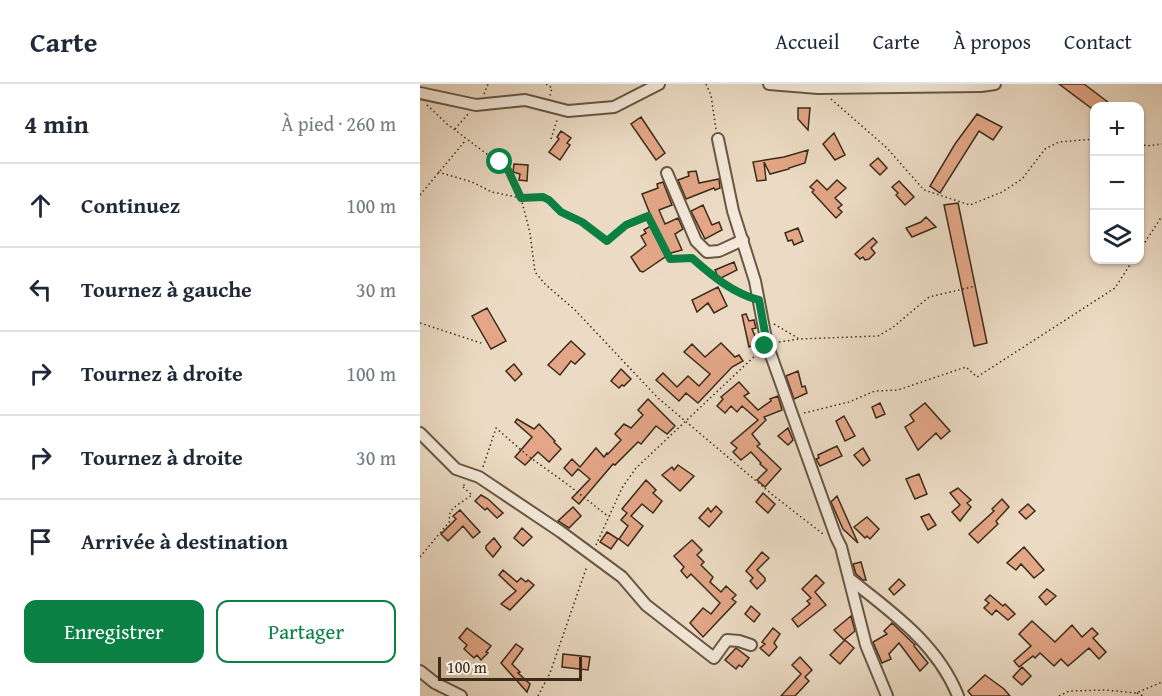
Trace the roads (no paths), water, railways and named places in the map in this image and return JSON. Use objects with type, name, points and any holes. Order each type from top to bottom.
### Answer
[{"type":"street","points":[[420,93],[476,105],[525,100],[568,111],[614,107],[659,84]]},
{"type":"street","points":[[769,84],[818,88],[995,84]]},
{"type":"street","points":[[718,139],[733,211],[759,300],[767,344],[841,548],[867,645],[887,696]]},
{"type":"street","points":[[667,173],[696,241],[707,252],[719,251],[743,240]]},
{"type":"street","points":[[420,433],[456,469],[479,477],[622,577],[646,605],[714,658],[727,640],[751,645]]},
{"type":"street","points":[[851,580],[893,613],[930,648],[958,696]]},
{"type":"street","points":[[420,671],[435,683],[461,696]]}]
